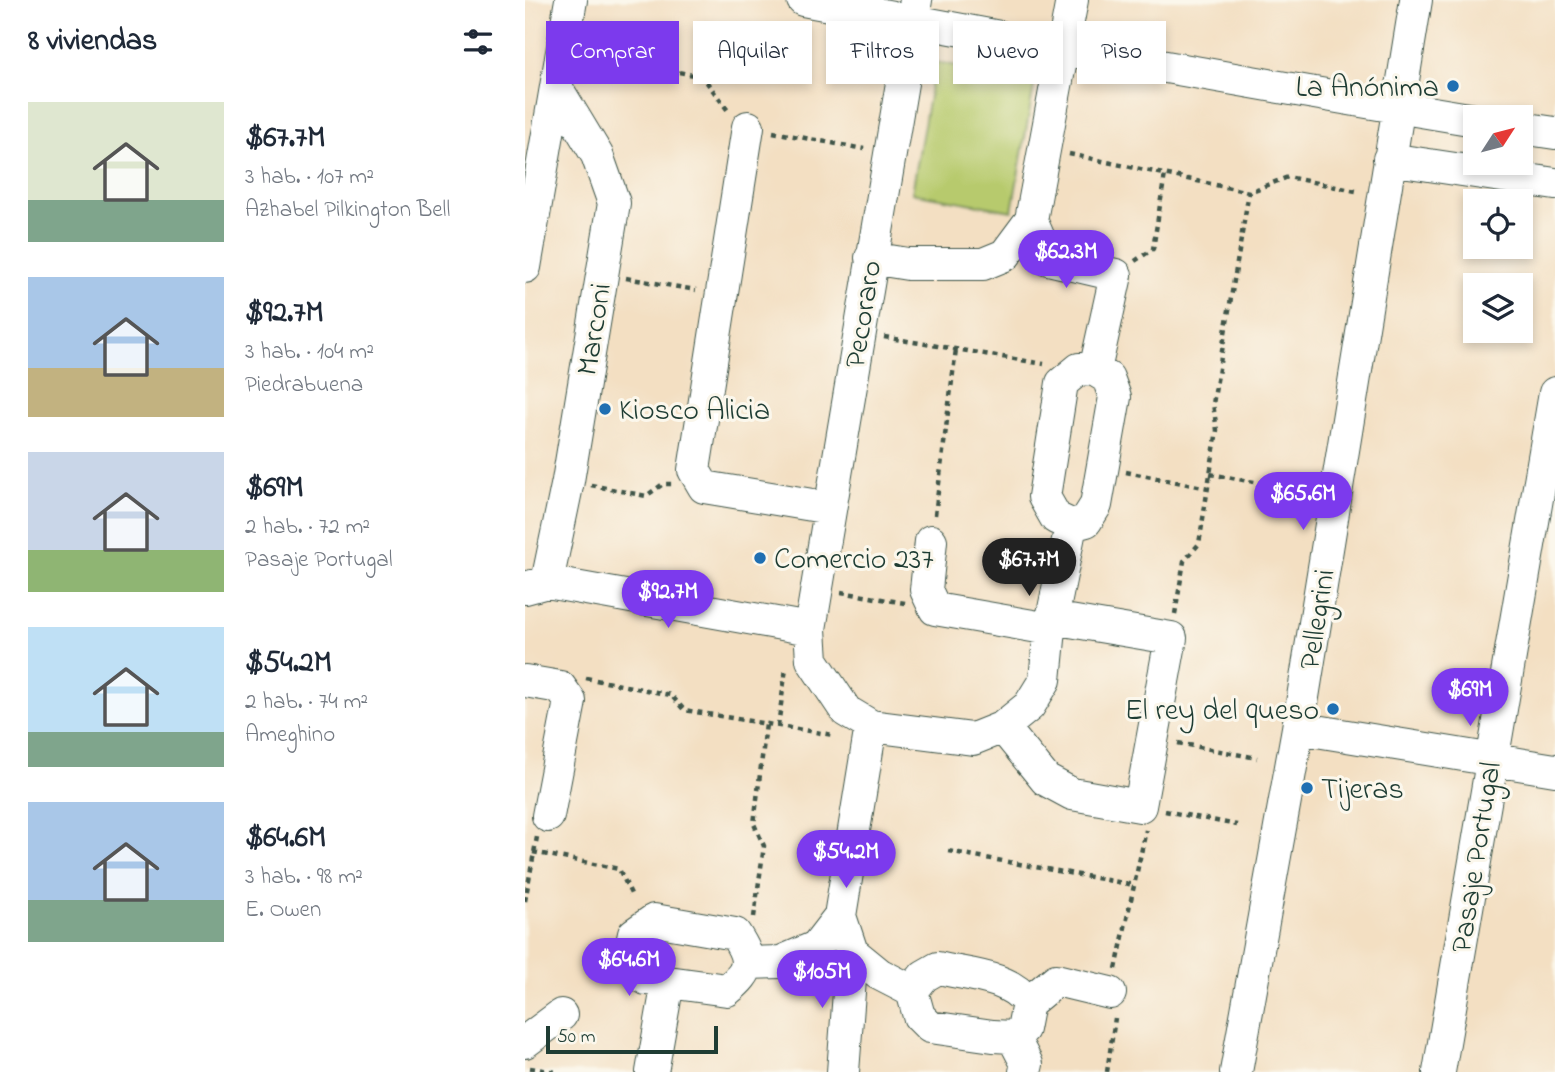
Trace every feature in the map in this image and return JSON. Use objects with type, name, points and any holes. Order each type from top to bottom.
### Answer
[{"type":"street","points":[[525,267],[571,0]]},
{"type":"street","points":[[871,258],[908,264],[983,264],[1005,254],[1031,220],[1072,0]]},
{"type":"street","name":"Pellegrini","points":[[1236,1072],[1298,728],[1416,0]]},
{"type":"street","points":[[828,2],[914,10],[1064,50],[1463,118]]},
{"type":"street","name":"Pecoraro","points":[[858,732],[812,660],[810,629],[914,10]]},
{"type":"street","name":"Marconi","points":[[536,585],[568,481],[614,202],[597,155],[556,87]]},
{"type":"street","points":[[748,127],[694,470],[704,487],[830,508]]},
{"type":"street","points":[[1533,130],[1555,133]]},
{"type":"street","points":[[1389,159],[1555,184]]},
{"type":"street","points":[[1031,220],[1048,259],[1116,275],[1087,370],[1062,383],[1044,497],[1056,518],[1071,524],[1086,522],[1096,505],[1115,397],[1108,378],[1087,370]]},
{"type":"street","name":"Pasaje Portugal","points":[[1439,1072],[1555,393]]},
{"type":"street","points":[[843,1072],[852,952],[840,916],[858,732],[973,740],[1003,727],[1029,706],[1045,680],[1051,623],[1071,524]]},
{"type":"street","points":[[932,541],[926,590],[935,609],[1171,638],[1140,806],[1072,794],[1047,780],[1003,727]]},
{"type":"street","points":[[536,585],[810,629]]},
{"type":"street","points":[[525,681],[560,687],[570,701],[548,816]]},
{"type":"street","points":[[1298,728],[1555,770]]},
{"type":"street","points":[[748,963],[781,962],[816,947],[840,916]]},
{"type":"street","points":[[654,920],[735,934],[746,950],[748,963],[740,980],[727,990],[646,979],[634,969],[630,952],[634,934],[654,920]]},
{"type":"street","points":[[852,952],[879,974],[912,992],[919,1016],[930,1027],[1013,1037],[1023,1029],[1028,1003],[1056,980],[1110,993]]},
{"type":"street","points":[[912,992],[924,976],[938,968],[1008,985],[1020,992],[1028,1003]]},
{"type":"street","points":[[652,1072],[668,982]]},
{"type":"street","points":[[525,1042],[561,1015]]},
{"type":"street","points":[[1013,1037],[1027,1064],[1025,1072]]},
{"type":"path","points":[[679,72],[703,77],[740,126],[889,154]]},
{"type":"path","points":[[1069,154],[1249,192],[1288,177],[1356,191]]},
{"type":"path","points":[[1116,275],[1153,249],[1165,174]]},
{"type":"path","points":[[1171,638],[1184,561],[1199,544],[1217,430],[1213,404],[1249,192]]},
{"type":"path","points":[[602,274],[721,295]]},
{"type":"path","points":[[859,332],[1087,370]]},
{"type":"path","points":[[932,541],[955,349]]},
{"type":"path","points":[[1103,468],[1208,488]]},
{"type":"path","points":[[1210,474],[1310,492]]},
{"type":"path","points":[[568,481],[646,496],[663,484],[704,487]]},
{"type":"path","points":[[816,587],[935,609]]},
{"type":"path","points":[[778,726],[787,665]]},
{"type":"path","points":[[560,687],[581,677],[671,695],[684,710],[778,726],[858,732]]},
{"type":"path","points":[[754,917],[764,846],[754,824],[767,724]]},
{"type":"path","points":[[1153,739],[1257,758]]},
{"type":"path","points":[[1107,1072],[1115,1019],[1110,993],[1146,831],[1140,806],[1237,825]]},
{"type":"path","points":[[525,901],[535,838],[552,826],[548,816]]},
{"type":"path","points":[[533,852],[619,869],[633,898]]},
{"type":"path","points":[[948,852],[1134,885]]},
{"type":"path","points":[[525,1067],[557,1072]]},
{"type":"green space","points":[[939,63],[953,65],[953,84],[1034,84],[1012,211],[912,193],[931,84],[939,84]]},
{"type":"place","name":"La Anónima","points":[[1453,86]]},
{"type":"place","name":"Kiosco Alicia","points":[[605,409]]},
{"type":"place","name":"Comercio 237","points":[[760,558]]},
{"type":"place","name":"El rey del queso","points":[[1333,709]]},
{"type":"place","name":"Tijeras","points":[[1307,788]]}]
